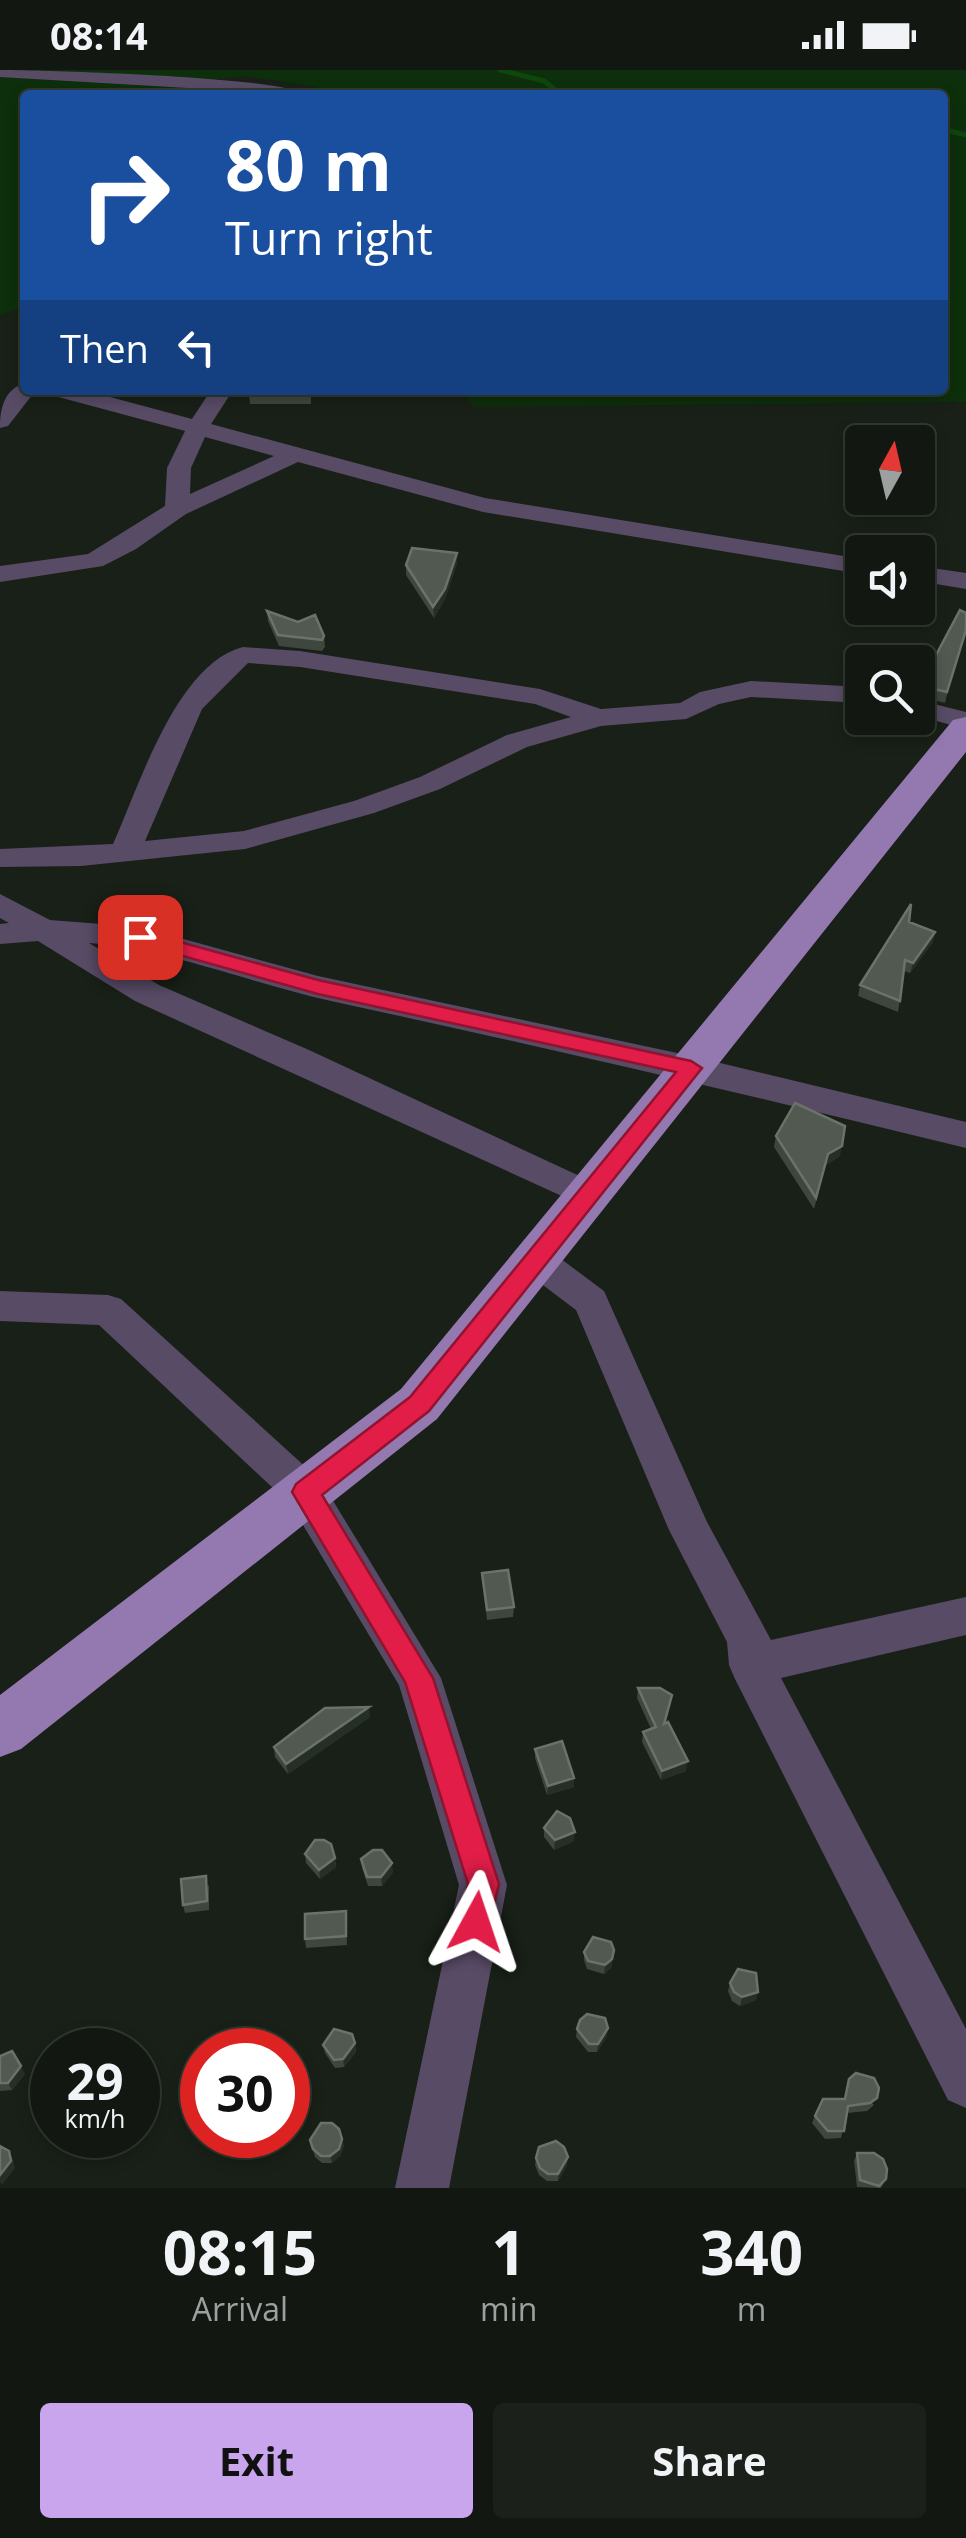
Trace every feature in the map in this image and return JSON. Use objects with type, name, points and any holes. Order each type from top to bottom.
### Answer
[{"type":"main road","points":[[0,1730],[420,1404],[966,724]]},
{"type":"street","points":[[0,72],[245,90]]},
{"type":"street","points":[[0,421],[21,395]]},
{"type":"street","points":[[79,395],[483,505],[845,565]]},
{"type":"street","points":[[177,509],[178,468],[198,425],[219,395]]},
{"type":"street","points":[[0,574],[94,561],[127,544],[177,509],[299,453]]},
{"type":"street","points":[[935,576],[966,581]]},
{"type":"street","points":[[126,850],[189,706],[228,664],[243,655],[300,660],[540,697],[600,718]]},
{"type":"street","points":[[0,858],[81,857],[245,840],[364,807],[430,783],[517,741],[600,718],[686,711],[710,698],[751,689],[845,694]]},
{"type":"street","points":[[935,714],[966,724]]},
{"type":"street","points":[[0,904],[146,994],[297,1058],[588,1195]]},
{"type":"street","points":[[0,934],[46,930],[140,937],[318,987],[691,1068],[966,1135]]},
{"type":"street","points":[[536,1260],[591,1301],[690,1530],[748,1640],[751,1665],[966,2082]]},
{"type":"street","points":[[0,1306],[108,1310],[306,1492],[418,1678],[483,1884],[422,2188]]},
{"type":"street","points":[[751,1665],[966,1616]]},
{"type":"green space","points":[[0,70],[966,70],[966,402],[474,407],[466,395],[948,395],[948,90],[321,90],[244,76],[203,81],[184,90],[20,90],[20,308],[0,315]]},
{"type":"building","points":[[412,548],[457,553],[445,589],[433,607],[406,565]]},
{"type":"building","points":[[960,610],[966,613],[966,630],[947,692],[935,689],[935,657]]},
{"type":"building","points":[[267,611],[298,622],[315,615],[324,636],[322,640],[278,635]]},
{"type":"building","points":[[911,904],[909,922],[935,932],[913,963],[905,960],[900,1001],[860,985]]},
{"type":"building","points":[[795,1103],[845,1126],[842,1146],[828,1154],[816,1198],[776,1136]]},
{"type":"building","points":[[508,1570],[514,1607],[487,1610],[482,1573]]},
{"type":"building","points":[[638,1688],[660,1688],[672,1695],[664,1724],[668,1722],[688,1761],[662,1771],[643,1732],[656,1727]]},
{"type":"building","points":[[369,1707],[286,1764],[274,1747],[325,1708]]},
{"type":"building","points":[[562,1741],[574,1778],[548,1786],[535,1749]]},
{"type":"building","points":[[557,1811],[570,1818],[575,1832],[555,1840],[544,1828]]},
{"type":"building","points":[[315,1840],[331,1844],[335,1858],[319,1870],[305,1854]]},
{"type":"building","points":[[373,1850],[382,1850],[392,1863],[381,1877],[367,1877],[361,1859]]},
{"type":"building","points":[[206,1876],[207,1901],[183,1905],[181,1879]]},
{"type":"building","points":[[346,1911],[346,1936],[305,1939],[305,1914]]},
{"type":"building","points":[[593,1937],[611,1942],[612,1959],[605,1965],[588,1961],[584,1952]]},
{"type":"building","points":[[738,1969],[756,1973],[758,1992],[742,1997],[734,1992],[730,1983]]},
{"type":"building","points":[[587,2014],[605,2018],[608,2028],[598,2044],[589,2044],[577,2029]]},
{"type":"building","points":[[334,2029],[352,2034],[355,2043],[343,2059],[334,2060],[323,2045]]},
{"type":"building","points":[[12,2051],[21,2066],[8,2083],[0,2083],[0,2056]]},
{"type":"building","points":[[856,2073],[874,2078],[879,2088],[877,2098],[848,2106],[844,2131],[828,2131],[815,2116],[823,2099],[845,2099],[849,2079]]},
{"type":"building","points":[[321,2123],[332,2123],[342,2139],[339,2149],[330,2156],[321,2156],[310,2140]]},
{"type":"building","points":[[556,2141],[568,2157],[558,2174],[548,2174],[536,2158],[539,2147]]},
{"type":"building","points":[[0,2146],[9,2151],[11,2161],[0,2175]]},
{"type":"building","points":[[857,2153],[874,2153],[883,2159],[886,2179],[879,2186],[860,2180]]},
{"type":"waterway","points":[[500,70],[544,81],[556,90]]},
{"type":"waterway","points":[[948,130],[966,135]]},
{"type":"route","points":[[140,937],[318,987],[691,1068],[420,1404],[306,1492],[418,1678],[483,1884],[476,1922]]}]
